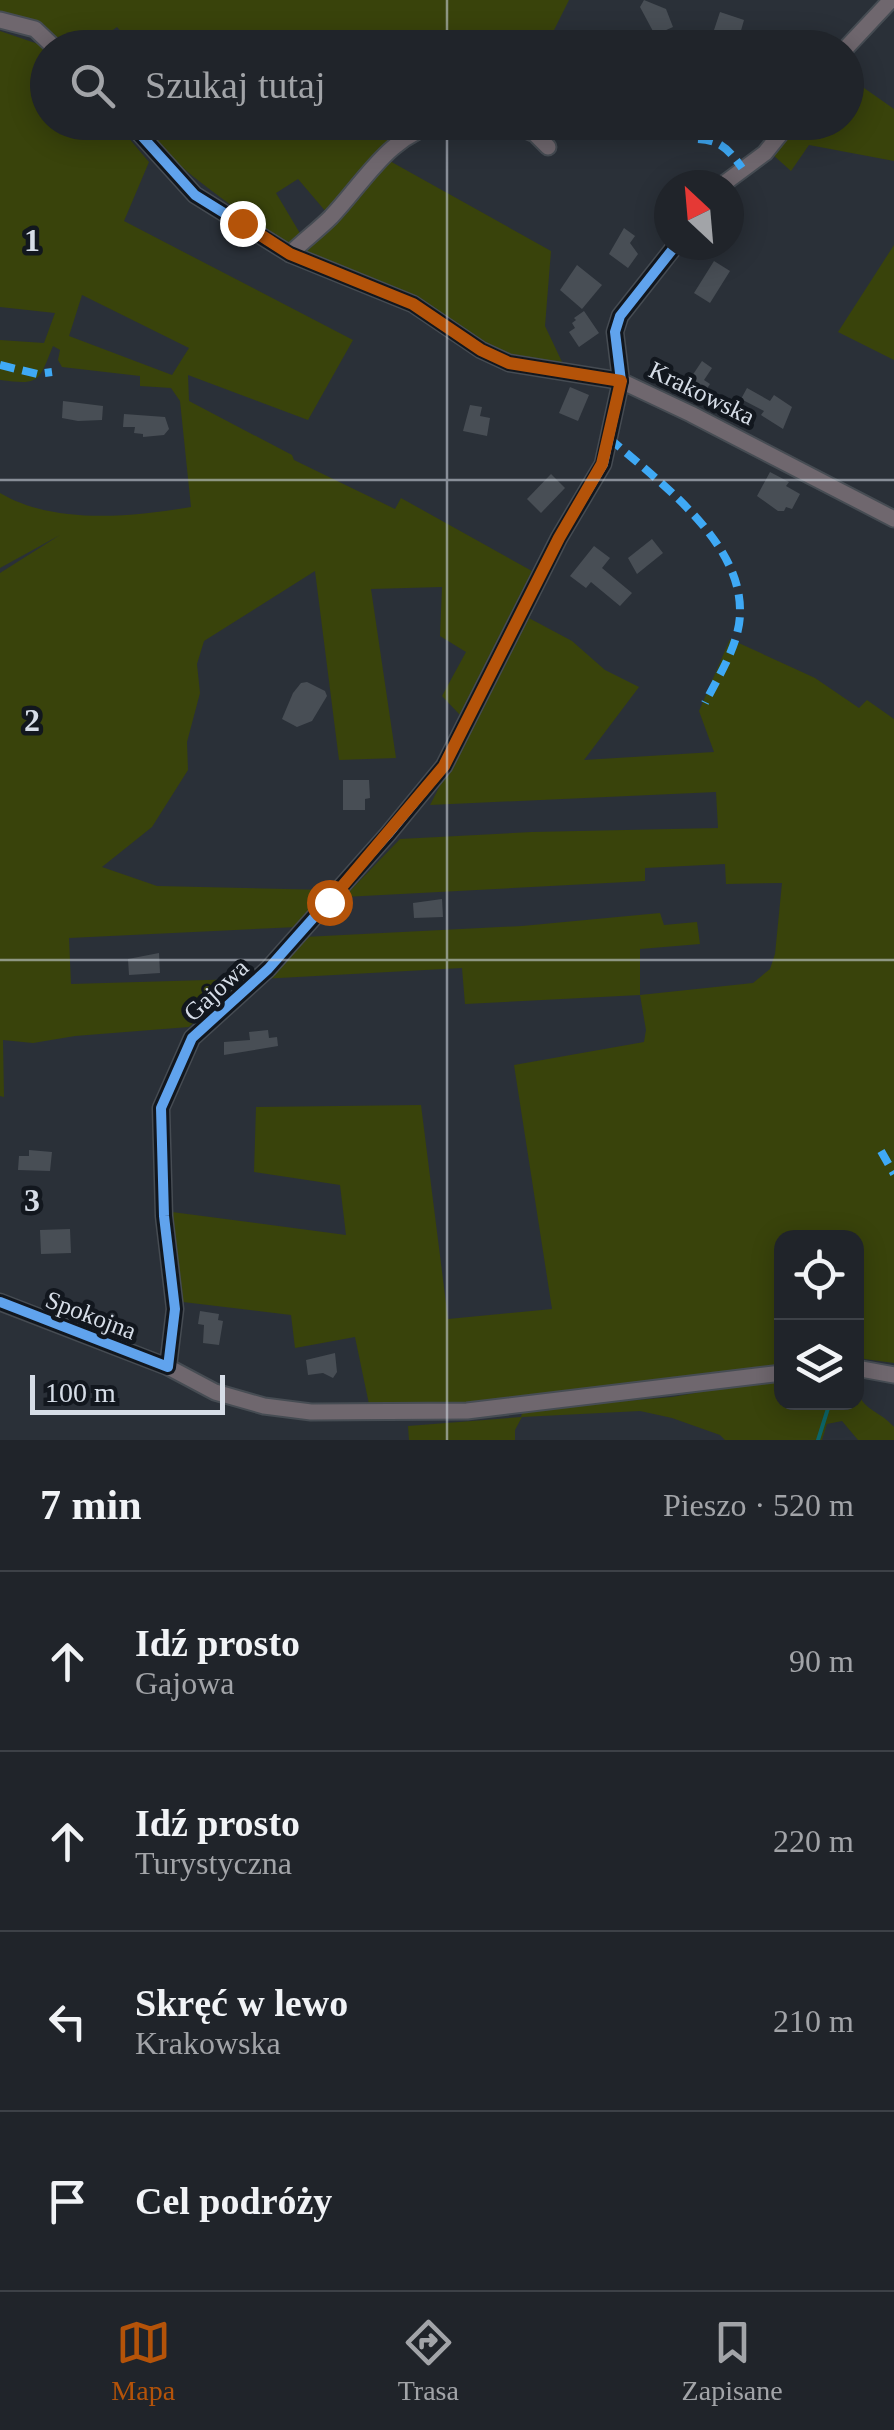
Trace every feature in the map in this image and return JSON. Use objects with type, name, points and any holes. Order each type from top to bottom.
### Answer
[{"type":"street","points":[[863,30],[891,0]]},
{"type":"street","points":[[0,20],[36,30]]},
{"type":"street","name":"Krakowska","points":[[145,140],[195,195],[290,254],[413,304],[481,350],[509,363],[621,381],[894,520]]},
{"type":"street","points":[[290,254],[331,216],[384,153],[405,140]]},
{"type":"street","points":[[542,140],[548,146]]},
{"type":"street","points":[[742,170],[775,140]]},
{"type":"street","name":"Gajowa","points":[[168,1367],[175,1309],[164,1216],[161,1120],[166,1096],[187,1049],[192,1038],[268,969],[329,902],[446,761],[559,538],[602,464],[621,381],[615,332],[620,316],[664,260]]},
{"type":"street","name":"Spokojna","points":[[0,1302],[168,1367],[214,1392],[264,1406],[312,1412],[467,1411],[774,1374]]},
{"type":"street","points":[[864,1369],[894,1375]]},
{"type":"green space","points":[[0,0],[569,0],[554,30],[46,30],[0,14]]},
{"type":"green space","points":[[0,31],[30,41],[30,140],[130,140],[149,162],[124,221],[353,340],[308,420],[188,375],[189,401],[292,455],[294,460],[395,509],[401,498],[532,571],[460,715],[442,696],[466,652],[440,636],[442,587],[371,589],[396,758],[339,760],[315,571],[204,641],[197,664],[200,693],[187,742],[188,770],[152,827],[102,867],[157,886],[328,890],[297,927],[69,938],[71,984],[241,979],[189,1027],[33,1043],[3,1040],[4,1097],[0,1096],[0,573],[60,535],[0,568],[0,493],[44,510],[94,516],[191,507],[180,401],[171,388],[140,386],[140,376],[62,367],[58,360],[60,350],[53,346],[36,379],[0,380],[0,340],[44,343],[55,313],[0,307]],"holes":[[[82,295],[189,348],[172,375],[69,336]]]},
{"type":"green space","points":[[864,88],[894,109],[894,161],[809,145],[791,171],[772,154],[783,140],[864,140]]},
{"type":"green space","points":[[152,140],[409,140],[327,213],[298,179],[276,193],[301,235],[289,243],[247,217]]},
{"type":"green space","points":[[388,160],[551,251],[545,326],[563,364],[503,353],[402,290],[302,253]]},
{"type":"green space","points":[[894,245],[894,360],[838,332]]},
{"type":"green space","points":[[527,617],[572,641],[605,670],[639,687],[584,760],[714,752],[699,711],[730,639],[815,678],[859,708],[867,700],[894,719],[894,1363],[864,1359],[864,1230],[774,1230],[774,1366],[460,1405],[369,1404],[355,1337],[295,1348],[291,1315],[183,1302],[172,1212],[346,1235],[340,1185],[254,1172],[256,1107],[421,1105],[448,1319],[552,1309],[514,1065],[644,1042],[646,1030],[640,995],[753,983],[770,969],[782,883],[726,884],[725,864],[645,868],[645,881],[344,897],[400,839],[718,828],[716,792],[430,805]]},
{"type":"green space","points":[[660,913],[664,925],[697,922],[700,944],[640,949],[640,995],[465,1004],[462,968],[261,979],[304,937],[522,926]]},
{"type":"green space","points":[[774,1379],[774,1410],[864,1410],[864,1402],[894,1427],[894,1440],[858,1440],[842,1421],[827,1424],[822,1440],[725,1440],[672,1418],[640,1411],[522,1417],[515,1440],[409,1440],[408,1426],[521,1417],[523,1410],[672,1397]]},
{"type":"building","points":[[644,0],[666,9],[673,27],[652,30],[640,7]]},
{"type":"building","points":[[720,12],[744,20],[741,30],[714,30]]},
{"type":"building","points":[[624,228],[635,236],[630,243],[638,254],[628,268],[609,254]]},
{"type":"building","points":[[714,261],[730,271],[710,303],[694,293]]},
{"type":"building","points":[[577,265],[602,285],[582,309],[560,290]]},
{"type":"building","points":[[584,311],[599,333],[579,347],[569,332],[575,328],[574,318]]},
{"type":"building","points":[[702,361],[712,368],[704,380],[710,384],[698,402],[682,391]]},
{"type":"building","points":[[570,387],[589,395],[578,421],[559,413]]},
{"type":"building","points":[[747,388],[770,401],[774,395],[792,407],[783,429],[761,415],[764,411],[741,399]]},
{"type":"building","points":[[63,401],[103,406],[102,420],[62,418]]},
{"type":"building","points":[[470,405],[482,407],[480,416],[490,418],[487,436],[463,431]]},
{"type":"building","points":[[124,414],[165,417],[169,429],[164,435],[143,437],[134,433],[135,427],[123,427]]},
{"type":"building","points":[[770,472],[789,482],[786,486],[800,494],[792,509],[778,511],[757,496]]},
{"type":"building","points":[[551,474],[565,488],[541,513],[527,499]]},
{"type":"building","points":[[652,539],[663,553],[637,574],[628,558]]},
{"type":"building","points":[[594,546],[610,558],[602,568],[632,593],[620,606],[591,582],[586,588],[570,576]]},
{"type":"building","points":[[307,682],[327,696],[312,721],[297,727],[282,719],[293,693]]},
{"type":"building","points":[[343,780],[369,780],[370,798],[365,799],[365,810],[343,810]]},
{"type":"building","points":[[442,899],[443,917],[414,918],[413,903]]},
{"type":"building","points":[[159,953],[160,973],[129,975],[128,959]]},
{"type":"building","points":[[268,1030],[269,1038],[277,1037],[278,1046],[224,1055],[224,1042],[250,1040],[249,1032]]},
{"type":"building","points":[[29,1150],[52,1152],[50,1171],[18,1170],[19,1156],[29,1156]]},
{"type":"building","points":[[70,1229],[71,1253],[41,1254],[40,1230]]},
{"type":"building","points":[[200,1311],[219,1314],[218,1320],[223,1321],[219,1345],[203,1343],[204,1325],[198,1324]]},
{"type":"building","points":[[335,1353],[337,1372],[333,1378],[323,1373],[308,1375],[306,1360]]},
{"type":"waterway","points":[[818,1440],[827,1410]]},
{"type":"marked path","points":[[706,140],[724,147],[742,168]]},
{"type":"marked path","points":[[0,365],[37,374],[52,372]]},
{"type":"marked path","points":[[609,438],[693,514],[726,560],[736,584],[740,610],[737,634],[705,703]]},
{"type":"marked path","points":[[881,1151],[894,1174]]},
{"type":"cycle path","points":[[145,140],[195,195],[290,254],[413,304],[481,350],[509,363],[621,381]]},
{"type":"cycle path","points":[[0,1302],[168,1367],[175,1309],[164,1216],[161,1108],[192,1038],[268,969],[444,766],[559,538],[603,464],[621,381],[615,332],[620,316],[664,260]]},
{"type":"route","points":[[242,223],[290,254],[413,304],[481,350],[509,363],[621,381],[602,464],[559,538],[444,766],[329,902]]}]
